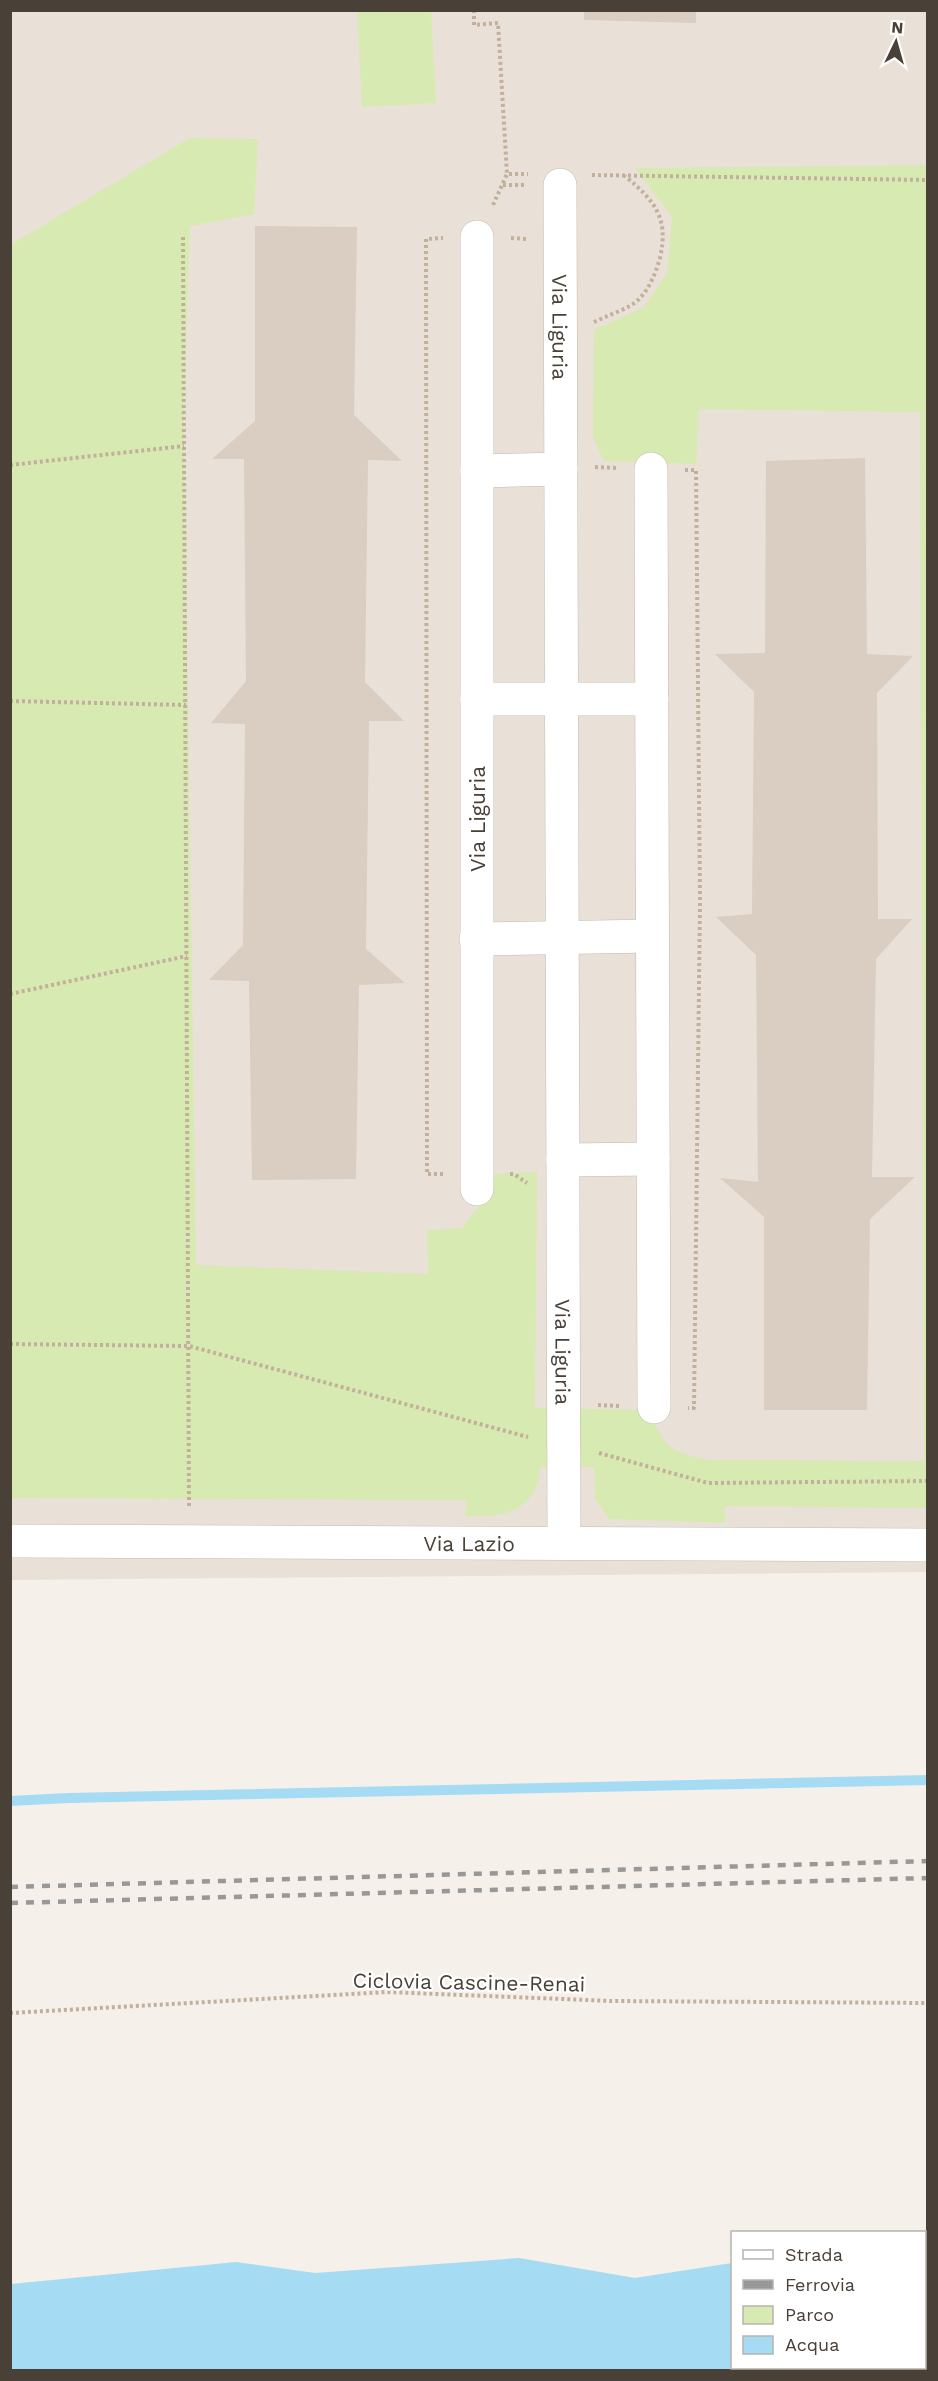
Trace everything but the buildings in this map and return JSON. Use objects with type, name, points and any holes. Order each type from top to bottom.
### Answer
[{"type":"street","name":"Via Liguria","points":[[560,178],[564,1543]]},
{"type":"street","name":"Via Liguria","points":[[477,237],[477,1189]]},
{"type":"street","points":[[651,469],[654,1407]]},
{"type":"street","points":[[477,471],[561,470]]},
{"type":"street","points":[[477,699],[652,699]]},
{"type":"street","points":[[476,939],[652,936]]},
{"type":"street","points":[[563,1160],[653,1159]]},
{"type":"street","name":"Via Lazio","points":[[10,1540],[927,1545]]},
{"type":"path","points":[[474,10],[474,25],[498,23],[507,174],[477,237]]},
{"type":"path","points":[[507,174],[560,178],[927,180]]},
{"type":"path","points":[[183,237],[190,1541]]},
{"type":"path","points":[[10,465],[184,446]]},
{"type":"path","points":[[10,701],[186,705]]},
{"type":"path","points":[[10,994],[187,956]]},
{"type":"path","points":[[10,1344],[189,1346],[529,1437]]},
{"type":"path","points":[[598,1452],[708,1483],[927,1481]]},
{"type":"path","points":[[177,1506],[201,1506]]},
{"type":"path","name":"Ciclovia Cascine-Renai","points":[[10,2013],[387,1992],[612,2001],[927,2003]]},
{"type":"shaded area","points":[[10,11],[927,11],[927,1572],[11,1580]]},
{"type":"green space","points":[[357,11],[431,11],[436,103],[362,107]]},
{"type":"green space","points":[[190,138],[258,139],[254,214],[190,226],[184,413],[196,1265],[428,1274],[427,1230],[462,1228],[478,1207],[489,1174],[537,1172],[535,1408],[649,1410],[660,1433],[671,1447],[686,1454],[710,1460],[924,1461],[920,412],[699,409],[696,464],[604,461],[593,438],[594,330],[644,307],[667,273],[672,217],[635,168],[927,165],[927,1508],[725,1506],[725,1523],[609,1519],[595,1498],[594,1467],[540,1467],[535,1490],[522,1506],[505,1514],[485,1516],[465,1516],[467,1500],[11,1498],[10,245]]},
{"type":"water","points":[[519,2258],[635,2278],[731,2263],[731,2369],[926,2369],[927,2266],[927,2370],[11,2370],[11,2284],[236,2262],[315,2273]]},
{"type":"waterway","points":[[10,1801],[928,1780]]},
{"type":"railway","points":[[10,1887],[928,1861]]},
{"type":"railway","points":[[10,1903],[928,1878]]}]
